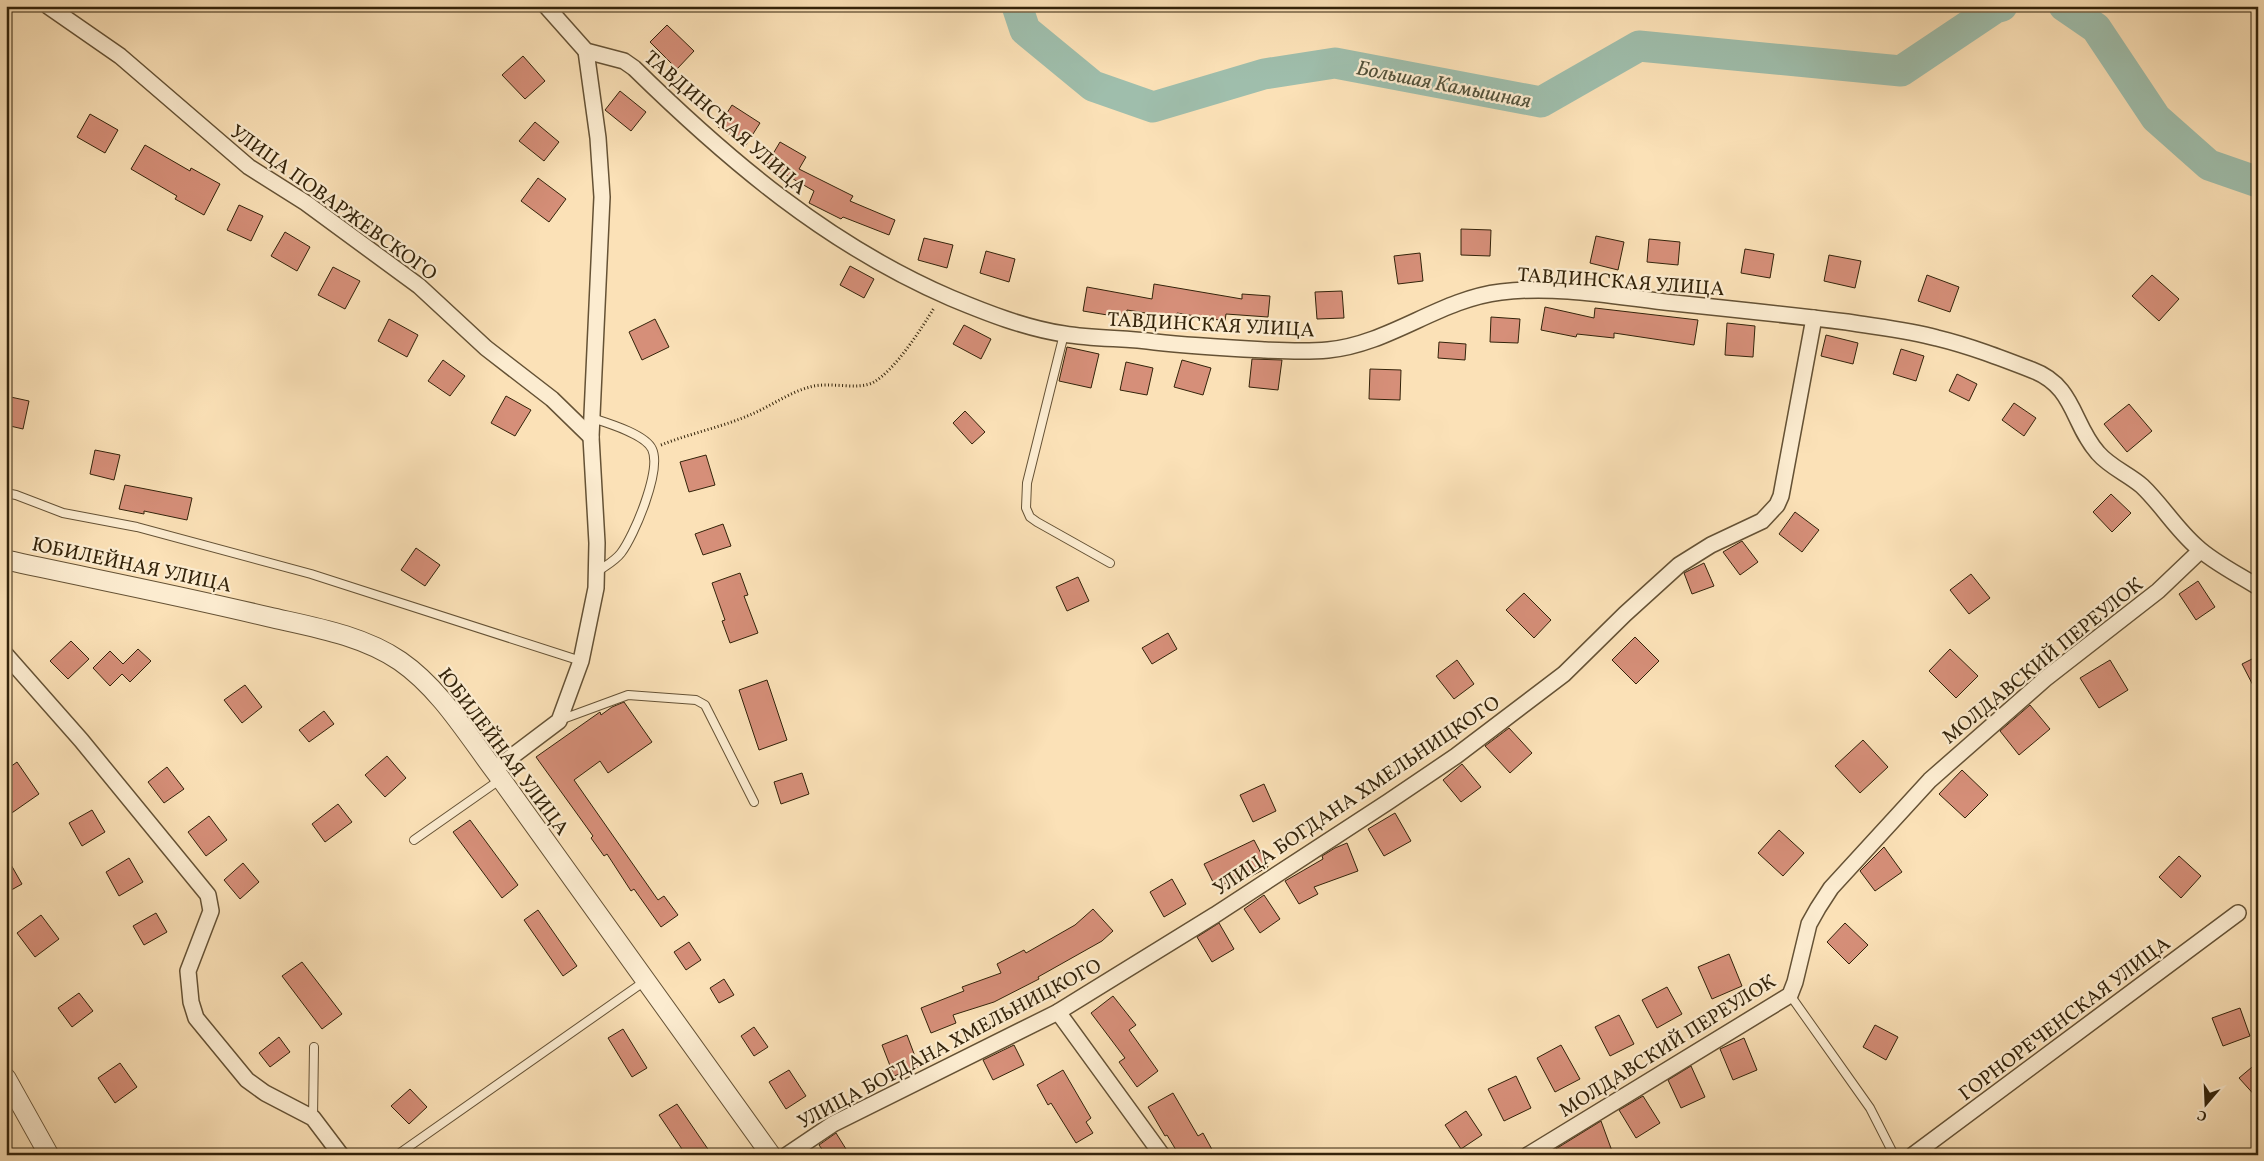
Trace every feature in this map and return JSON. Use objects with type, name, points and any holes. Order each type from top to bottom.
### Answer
[{"type":"street","name":"УЛИЦА ПОВАРЖЕВСКОГО","points":[[48,6],[120,56],[249,167],[306,203],[419,286],[486,348],[552,399],[591,437]]},
{"type":"street","points":[[497,774],[559,720],[581,661],[592,617],[597,572],[591,437],[602,196],[598,138],[586,51],[546,6]]},
{"type":"street","name":"ТАВДИНСКАЯ УЛИЦА","points":[[586,51],[624,61],[713,143],[777,196],[864,255],[942,294],[1008,320],[1064,334],[1206,347],[1300,351],[1330,350],[1354,346],[1470,300],[1495,293],[1524,290],[1570,292],[1814,318],[1895,329],[1936,337],[1986,352],[2037,372],[2053,381],[2066,394],[2087,441],[2103,459],[2128,475],[2145,489],[2200,551],[2258,588]]},
{"type":"street","name":"УЛИЦА БОГДАНА ХМЕЛЬНИЦКОГО","points":[[787,1155],[833,1124],[1058,1012],[1215,915],[1456,756],[1564,674],[1625,614],[1679,565],[1711,545],[1762,521],[1777,506],[1781,496],[1814,318]]},
{"type":"street","name":"МОЛДАВСКИЙ ПЕРЕУЛОК","points":[[1528,1155],[1790,995],[1809,924],[1818,908],[1832,888],[1930,780],[2045,679],[2158,591],[2200,551]]},
{"type":"street","name":"ЮБИЛЕЙНАЯ УЛИЦА","points":[[6,560],[253,613],[327,631],[378,649],[419,676],[435,693],[497,774],[771,1155]]},
{"type":"street","points":[[6,655],[81,740],[208,895],[211,911],[188,971],[191,1002],[196,1018],[247,1080],[264,1093],[313,1118],[341,1155]]},
{"type":"street","name":"ГОРНОРЕЧЕНСКАЯ УЛИЦА","points":[[1913,1155],[2238,913]]},
{"type":"street","points":[[1058,1012],[1162,1155]]},
{"type":"street","points":[[6,1078],[49,1155]]},
{"type":"lane","points":[[1064,334],[1027,483],[1026,508],[1030,517],[1037,522],[1110,563]]},
{"type":"lane","points":[[592,418],[622,429],[644,440],[652,448],[652,473],[641,516],[620,554],[597,572]]},
{"type":"lane","points":[[6,494],[16,495],[63,513],[137,527],[311,574],[581,661]]},
{"type":"lane","points":[[559,720],[628,696],[696,700],[705,704],[754,802]]},
{"type":"lane","points":[[414,840],[497,774]]},
{"type":"lane","points":[[397,1155],[645,981]]},
{"type":"lane","points":[[1790,995],[1870,1108],[1894,1155]]},
{"type":"lane","points":[[313,1118],[314,1047]]},
{"type":"path","points":[[652,448],[750,415],[805,388],[817,385],[862,386],[873,383],[892,365],[918,332],[942,294]]},
{"type":"building","points":[[667,25],[694,51],[677,69],[650,42]]},
{"type":"building","points":[[523,56],[545,81],[525,99],[502,75]]},
{"type":"building","points":[[620,91],[646,112],[631,131],[605,110]]},
{"type":"building","points":[[732,105],[760,123],[746,145],[718,127]]},
{"type":"building","points":[[90,114],[118,130],[105,153],[77,137]]},
{"type":"building","points":[[535,122],[559,142],[544,161],[519,141]]},
{"type":"building","points":[[780,142],[806,157],[799,169],[853,196],[850,201],[895,220],[889,235],[843,217],[841,219],[809,203],[814,191],[767,164]]},
{"type":"building","points":[[145,145],[190,171],[191,168],[220,184],[204,215],[175,199],[177,196],[131,169]]},
{"type":"building","points":[[538,178],[566,199],[549,222],[521,201]]},
{"type":"building","points":[[239,205],[263,216],[251,241],[227,230]]},
{"type":"building","points":[[1461,229],[1491,230],[1490,256],[1461,255]]},
{"type":"building","points":[[285,232],[310,247],[297,271],[271,256]]},
{"type":"building","points":[[1596,236],[1624,242],[1618,270],[1590,263]]},
{"type":"building","points":[[924,238],[953,245],[947,268],[918,260]]},
{"type":"building","points":[[1649,239],[1680,242],[1678,265],[1647,262]]},
{"type":"building","points":[[1745,249],[1774,254],[1770,278],[1741,273]]},
{"type":"building","points":[[986,251],[1015,259],[1009,282],[980,273]]},
{"type":"building","points":[[1420,253],[1423,281],[1398,284],[1394,256]]},
{"type":"building","points":[[1829,255],[1861,261],[1855,288],[1824,281]]},
{"type":"building","points":[[850,266],[874,279],[864,298],[840,285]]},
{"type":"building","points":[[333,267],[360,281],[345,309],[318,295]]},
{"type":"building","points":[[1927,275],[1959,287],[1950,312],[1918,301]]},
{"type":"building","points":[[2152,275],[2179,299],[2159,321],[2132,296]]},
{"type":"building","points":[[1154,284],[1242,299],[1242,294],[1270,296],[1268,317],[1226,314],[1225,321],[1177,313],[1176,318],[1127,310],[1126,318],[1083,311],[1087,287],[1152,299]]},
{"type":"building","points":[[1342,291],[1344,318],[1317,319],[1315,292]]},
{"type":"building","points":[[1545,307],[1594,318],[1595,308],[1698,320],[1694,345],[1614,333],[1614,338],[1577,334],[1576,337],[1541,330]]},
{"type":"building","points":[[1491,317],[1520,319],[1518,343],[1490,342]]},
{"type":"building","points":[[389,319],[418,335],[407,357],[378,341]]},
{"type":"building","points":[[655,319],[669,347],[642,360],[629,332]]},
{"type":"building","points":[[1727,323],[1755,326],[1753,357],[1725,355]]},
{"type":"building","points":[[964,325],[991,339],[981,359],[953,344]]},
{"type":"building","points":[[1826,335],[1858,343],[1853,364],[1821,356]]},
{"type":"building","points":[[1439,342],[1466,344],[1465,360],[1438,358]]},
{"type":"building","points":[[1067,347],[1099,354],[1091,388],[1059,381]]},
{"type":"building","points":[[1901,349],[1924,356],[1916,381],[1893,374]]},
{"type":"building","points":[[1252,359],[1282,360],[1278,390],[1249,387]]},
{"type":"building","points":[[443,360],[465,376],[450,396],[428,381]]},
{"type":"building","points":[[1182,360],[1211,368],[1203,395],[1174,387]]},
{"type":"building","points":[[1126,362],[1153,368],[1147,395],[1120,390]]},
{"type":"building","points":[[1370,369],[1401,370],[1400,400],[1369,399]]},
{"type":"building","points":[[1957,374],[1977,384],[1969,401],[1949,391]]},
{"type":"building","points":[[6,396],[29,401],[23,429],[6,425]]},
{"type":"building","points":[[506,396],[531,410],[515,436],[491,423]]},
{"type":"building","points":[[2014,403],[2036,418],[2024,436],[2002,420]]},
{"type":"building","points":[[2129,404],[2152,431],[2127,452],[2104,424]]},
{"type":"building","points":[[965,411],[985,432],[972,444],[953,423]]},
{"type":"building","points":[[95,450],[120,455],[114,480],[90,474]]},
{"type":"building","points":[[706,455],[715,485],[689,492],[680,462]]},
{"type":"building","points":[[125,485],[192,498],[187,520],[144,511],[144,514],[119,509]]},
{"type":"building","points":[[2111,494],[2131,513],[2112,532],[2093,512]]},
{"type":"building","points":[[1795,512],[1819,530],[1802,552],[1779,534]]},
{"type":"building","points":[[723,524],[731,546],[703,555],[695,534]]},
{"type":"building","points":[[1742,541],[1758,562],[1740,575],[1723,552]]},
{"type":"building","points":[[416,548],[440,565],[425,586],[401,570]]},
{"type":"building","points":[[1704,563],[1714,586],[1692,594],[1684,573]]},
{"type":"building","points":[[740,573],[748,595],[744,596],[758,633],[730,643],[722,621],[725,620],[712,583]]},
{"type":"building","points":[[1971,574],[1990,598],[1969,614],[1950,590]]},
{"type":"building","points":[[1078,577],[1089,601],[1067,611],[1056,587]]},
{"type":"building","points":[[2198,581],[2215,607],[2196,620],[2179,594]]},
{"type":"building","points":[[1524,593],[1551,620],[1534,638],[1506,610]]},
{"type":"building","points":[[1168,633],[1177,649],[1152,664],[1142,648]]},
{"type":"building","points":[[1635,637],[1659,661],[1636,684],[1612,660]]},
{"type":"building","points":[[71,641],[89,659],[68,679],[50,661]]},
{"type":"building","points":[[138,649],[151,661],[130,682],[122,674],[110,686],[93,668],[110,651],[123,664]]},
{"type":"building","points":[[1950,649],[1978,676],[1956,698],[1929,671]]},
{"type":"building","points":[[2258,656],[2258,695],[2242,664]]},
{"type":"building","points":[[1457,660],[1474,684],[1454,699],[1436,676]]},
{"type":"building","points":[[2110,660],[2128,690],[2099,708],[2080,678]]},
{"type":"building","points":[[767,680],[787,740],[759,750],[739,690]]},
{"type":"building","points":[[245,685],[262,707],[242,723],[224,700]]},
{"type":"building","points":[[624,702],[652,742],[608,773],[600,761],[574,780],[658,900],[664,896],[678,915],[661,927],[634,889],[631,891],[607,854],[604,856],[591,838],[593,836],[536,757],[600,712],[601,715],[612,707]]},
{"type":"building","points":[[2030,705],[2050,729],[2019,755],[2000,731]]},
{"type":"building","points":[[324,711],[334,724],[309,742],[299,730]]},
{"type":"building","points":[[1509,728],[1532,753],[1510,773],[1485,746]]},
{"type":"building","points":[[1863,740],[1888,767],[1860,793],[1835,766]]},
{"type":"building","points":[[387,756],[406,778],[385,797],[365,775]]},
{"type":"building","points":[[17,762],[39,794],[6,817],[6,770]]},
{"type":"building","points":[[1462,764],[1481,787],[1461,802],[1443,780]]},
{"type":"building","points":[[167,767],[184,789],[164,803],[148,782]]},
{"type":"building","points":[[1962,770],[1988,795],[1965,818],[1939,794]]},
{"type":"building","points":[[802,773],[809,794],[781,804],[774,782]]},
{"type":"building","points":[[1264,784],[1276,811],[1253,822],[1240,795]]},
{"type":"building","points":[[338,804],[352,822],[325,842],[312,824]]},
{"type":"building","points":[[92,810],[105,832],[82,846],[69,823]]},
{"type":"building","points":[[1395,813],[1411,841],[1384,856],[1368,829]]},
{"type":"building","points":[[209,816],[227,840],[206,856],[188,832]]},
{"type":"building","points":[[470,820],[518,885],[502,898],[453,832]]},
{"type":"building","points":[[1779,830],[1804,853],[1783,876],[1758,853]]},
{"type":"building","points":[[1254,840],[1268,867],[1250,877],[1248,872],[1216,888],[1204,864]]},
{"type":"building","points":[[1347,843],[1358,871],[1314,887],[1318,894],[1299,904],[1285,881],[1323,859],[1322,856],[1335,848]]},
{"type":"building","points":[[1884,847],[1902,872],[1875,891],[1860,871]]},
{"type":"building","points":[[6,856],[22,884],[6,893]]},
{"type":"building","points":[[2179,856],[2201,876],[2181,898],[2159,877]]},
{"type":"building","points":[[129,858],[143,882],[119,896],[106,872]]},
{"type":"building","points":[[243,863],[259,882],[240,899],[224,880]]},
{"type":"building","points":[[1172,879],[1186,904],[1164,917],[1150,892]]},
{"type":"building","points":[[1264,895],[1280,919],[1260,933],[1244,909]]},
{"type":"building","points":[[1093,909],[1113,931],[1102,941],[1038,977],[1039,979],[994,1002],[953,1015],[956,1023],[931,1033],[921,1008],[964,991],[962,987],[1001,973],[997,964],[1024,950],[1026,953],[1075,925]]},
{"type":"building","points":[[538,910],[577,966],[563,976],[524,920]]},
{"type":"building","points":[[156,913],[167,932],[144,945],[133,926]]},
{"type":"building","points":[[41,915],[59,939],[35,957],[17,933]]},
{"type":"building","points":[[1219,923],[1234,949],[1212,962],[1197,937]]},
{"type":"building","points":[[1845,923],[1868,945],[1849,964],[1827,942]]},
{"type":"building","points":[[689,942],[701,960],[686,970],[674,952]]},
{"type":"building","points":[[1729,954],[1742,986],[1712,999],[1698,967]]},
{"type":"building","points":[[302,962],[342,1014],[322,1029],[282,976]]},
{"type":"building","points":[[724,979],[734,995],[719,1003],[710,988]]},
{"type":"building","points":[[1667,987],[1682,1014],[1657,1028],[1642,1000]]},
{"type":"building","points":[[79,993],[93,1011],[72,1027],[58,1008]]},
{"type":"building","points":[[1113,996],[1136,1025],[1129,1030],[1158,1071],[1137,1087],[1119,1062],[1125,1058],[1091,1013]]},
{"type":"building","points":[[2240,1008],[2250,1036],[2223,1046],[2212,1018]]},
{"type":"building","points":[[1619,1015],[1634,1044],[1610,1056],[1595,1027]]},
{"type":"building","points":[[1875,1025],[1898,1037],[1886,1060],[1863,1047]]},
{"type":"building","points":[[754,1027],[768,1047],[754,1056],[741,1036]]},
{"type":"building","points":[[623,1029],[647,1068],[632,1077],[608,1038]]},
{"type":"building","points":[[907,1035],[919,1067],[894,1076],[882,1045]]},
{"type":"building","points":[[279,1037],[290,1052],[270,1067],[259,1053]]},
{"type":"building","points":[[1744,1038],[1757,1070],[1733,1080],[1720,1049]]},
{"type":"building","points":[[1014,1045],[1024,1065],[993,1080],[983,1060]]},
{"type":"building","points":[[1561,1045],[1580,1079],[1555,1092],[1537,1058]]},
{"type":"building","points":[[2258,1062],[2258,1099],[2239,1078]]},
{"type":"building","points":[[120,1063],[137,1087],[115,1103],[98,1078]]},
{"type":"building","points":[[1691,1066],[1705,1097],[1681,1108],[1668,1080]]},
{"type":"building","points":[[789,1070],[806,1096],[786,1109],[769,1082]]},
{"type":"building","points":[[1063,1070],[1091,1118],[1086,1122],[1093,1133],[1076,1143],[1051,1103],[1048,1105],[1037,1085]]},
{"type":"building","points":[[1516,1076],[1531,1108],[1504,1121],[1488,1089]]},
{"type":"building","points":[[410,1089],[427,1107],[409,1124],[391,1106]]},
{"type":"building","points":[[1173,1093],[1198,1136],[1203,1133],[1215,1155],[1179,1155],[1167,1135],[1165,1136],[1148,1107]]},
{"type":"building","points":[[1643,1096],[1660,1123],[1636,1138],[1619,1110]]},
{"type":"building","points":[[677,1104],[712,1155],[686,1155],[659,1115]]},
{"type":"building","points":[[1466,1111],[1482,1135],[1461,1149],[1445,1125]]},
{"type":"building","points":[[1601,1121],[1612,1151],[1602,1155],[1546,1155]]},
{"type":"building","points":[[836,1133],[846,1149],[837,1155],[826,1155],[819,1145]]},
{"type":"waterway","name":"Большая Камышная","points":[[1017,6],[1025,30],[1093,86],[1153,107],[1264,74],[1335,63],[1541,102],[1639,46],[1901,71],[1995,8],[2002,6]]},
{"type":"waterway","name":"Большая Камышная","points":[[2064,6],[2096,28],[2156,118],[2209,165],[2258,182]]}]
